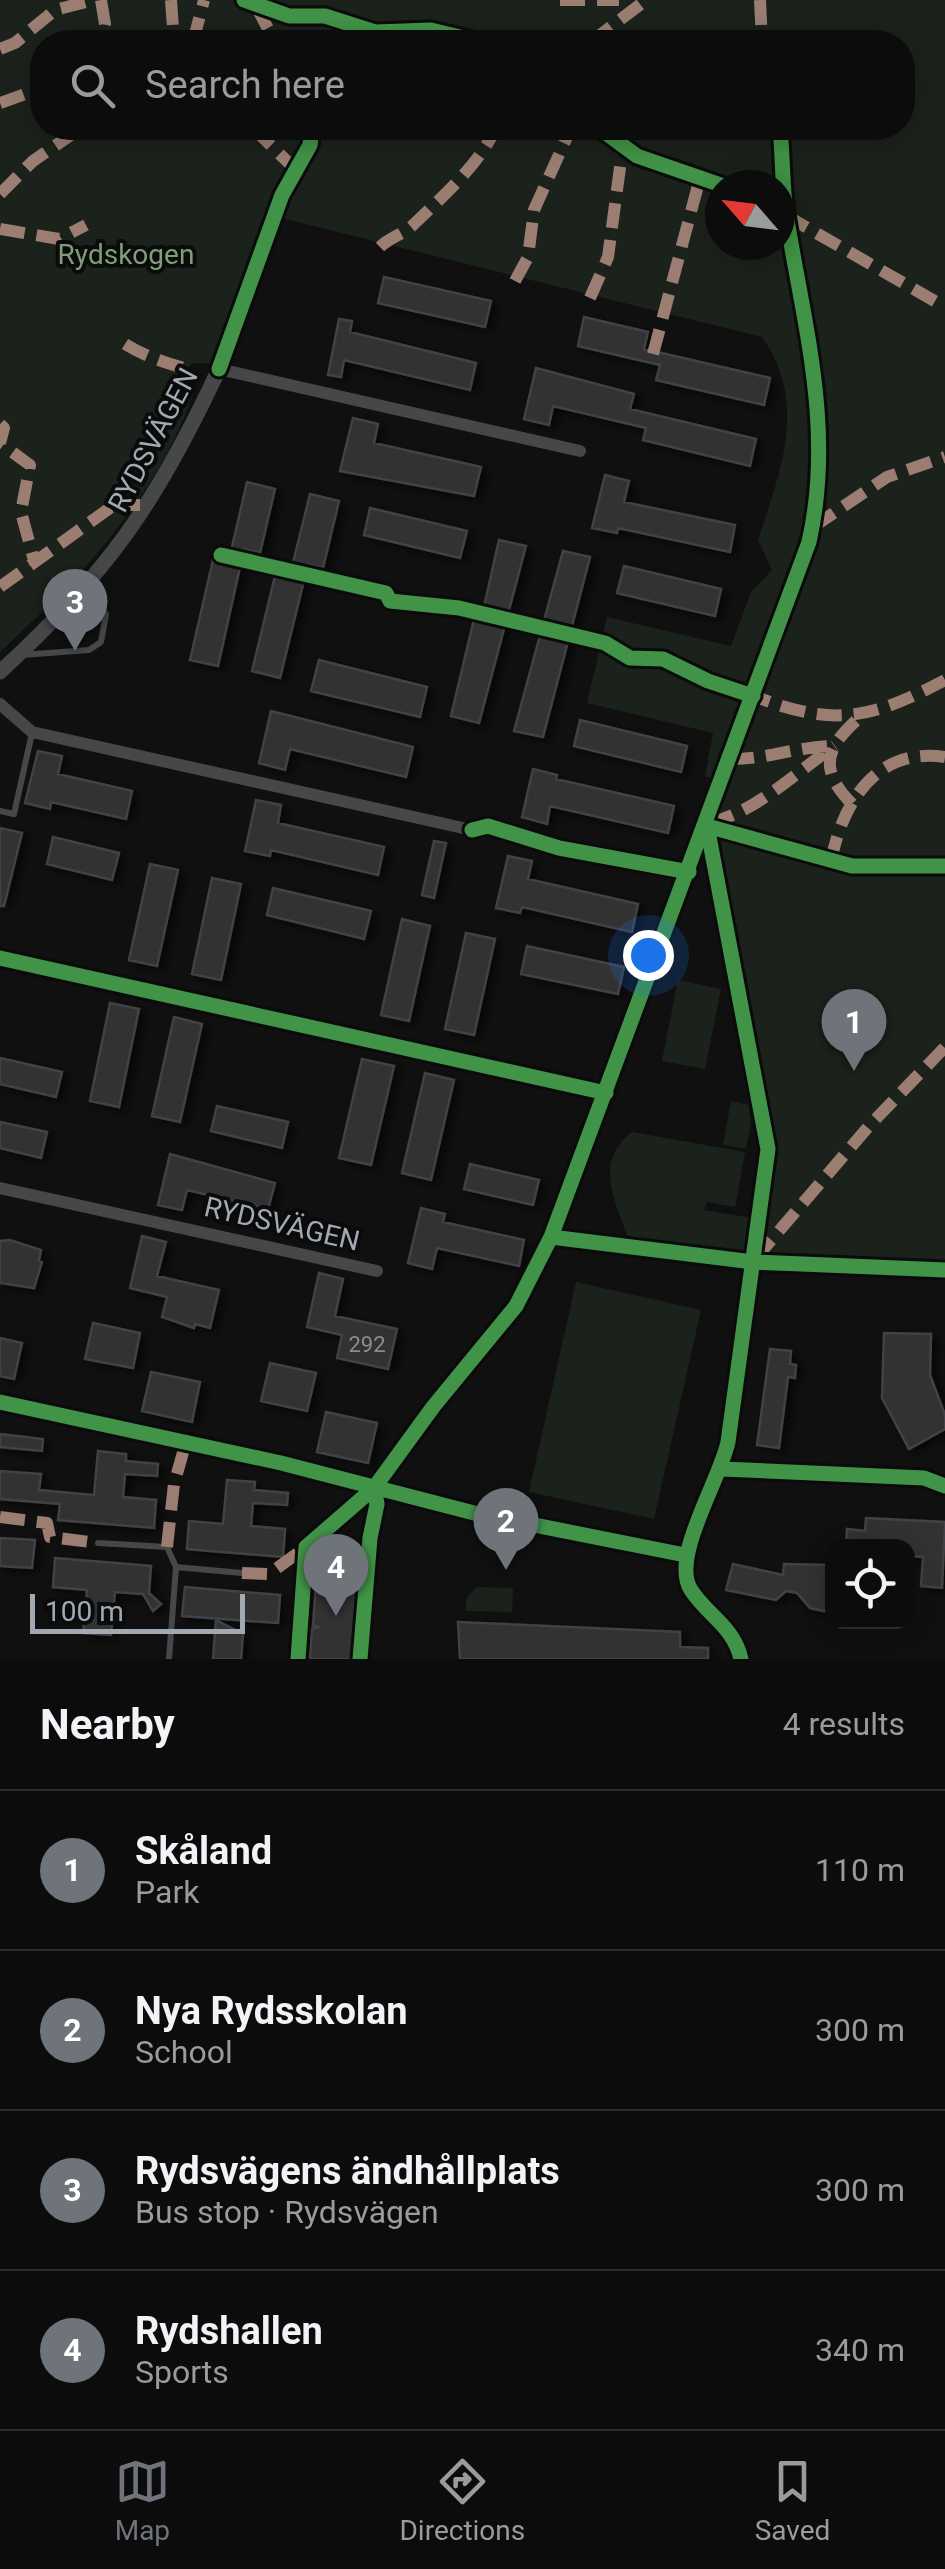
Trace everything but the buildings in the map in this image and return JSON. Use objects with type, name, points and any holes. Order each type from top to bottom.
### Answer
[{"type":"street","name":"RYDSVÄGEN","points":[[0,672],[84,591],[154,499],[219,370],[580,451]]},
{"type":"street","points":[[0,704],[32,732],[472,830]]},
{"type":"street","name":"RYDSVÄGEN","points":[[0,1188],[377,1271]]},
{"type":"lane","points":[[19,655],[89,650],[101,642],[106,614],[84,591]]},
{"type":"lane","points":[[0,812],[14,814],[32,732]]},
{"type":"lane","points":[[98,1543],[167,1548],[176,1568],[169,1659]]},
{"type":"lane","points":[[176,1568],[242,1573]]},
{"type":"green space","name":"Rydskogen","points":[[0,0],[945,0],[945,860],[847,861],[727,825],[717,811],[724,784],[705,776],[713,733],[587,703],[607,617],[731,646],[751,592],[772,570],[758,540],[781,463],[787,412],[776,362],[762,337],[273,216],[218,363],[192,363],[185,373],[193,395],[177,433],[136,503],[86,566],[0,652]]},
{"type":"green space","points":[[719,835],[855,870],[945,870],[945,1266],[761,1258],[771,1186],[773,1128],[718,848]]},
{"type":"green space","points":[[678,980],[721,989],[705,1069],[662,1061]]},
{"type":"green space","points":[[731,1101],[749,1105],[751,1123],[746,1149],[723,1145]]},
{"type":"green space","points":[[632,1132],[745,1152],[735,1207],[707,1202],[704,1210],[753,1218],[749,1257],[630,1243],[614,1198],[610,1170],[620,1144]]},
{"type":"green space","points":[[576,1282],[701,1310],[654,1519],[529,1492]]},
{"type":"green space","points":[[476,1587],[513,1588],[512,1612],[466,1611],[466,1599]]},
{"type":"marked path","points":[[31,30],[55,10],[94,0]]},
{"type":"marked path","points":[[101,0],[104,30]]},
{"type":"marked path","points":[[171,0],[173,30]]},
{"type":"marked path","points":[[196,30],[204,0]]},
{"type":"marked path","points":[[560,0],[619,0]]},
{"type":"marked path","points":[[607,30],[646,0]]},
{"type":"marked path","points":[[760,0],[761,30]]},
{"type":"marked path","points":[[256,6],[269,30]]},
{"type":"marked path","points":[[0,49],[30,31]]},
{"type":"marked path","points":[[0,103],[30,92]]},
{"type":"marked path","points":[[0,194],[33,161],[64,140]]},
{"type":"marked path","points":[[265,140],[295,169]]},
{"type":"marked path","points":[[380,247],[409,228],[448,192],[489,140]]},
{"type":"marked path","points":[[515,281],[528,257],[534,210],[566,140]]},
{"type":"marked path","points":[[590,298],[608,257],[623,145]]},
{"type":"marked path","points":[[653,354],[700,178]]},
{"type":"marked path","points":[[795,221],[945,307]]},
{"type":"marked path","points":[[0,229],[59,239],[86,225]]},
{"type":"marked path","points":[[125,344],[187,369]]},
{"type":"marked path","points":[[0,424],[4,428],[0,443],[30,465],[21,512],[35,564]]},
{"type":"marked path","points":[[813,527],[887,477],[945,457]]},
{"type":"marked path","points":[[0,587],[114,505],[140,505]]},
{"type":"marked path","points":[[746,693],[801,711],[847,715],[892,705],[945,680]]},
{"type":"marked path","points":[[852,804],[834,780],[830,759],[839,739],[860,717]]},
{"type":"marked path","points":[[729,759],[835,746]]},
{"type":"marked path","points":[[709,823],[759,801],[835,746]]},
{"type":"marked path","points":[[831,861],[844,818],[867,783],[900,761],[921,756],[945,757]]},
{"type":"marked path","points":[[755,1259],[869,1126],[945,1047]]},
{"type":"marked path","points":[[167,1547],[174,1484],[186,1442]]},
{"type":"marked path","points":[[0,1517],[47,1523],[50,1537],[98,1543]]},
{"type":"marked path","points":[[242,1573],[269,1574],[306,1547]]},
{"type":"cycle path","points":[[244,0],[289,16],[325,16],[369,30]]},
{"type":"cycle path","points":[[219,369],[282,195],[311,140]]},
{"type":"cycle path","points":[[615,140],[637,156],[705,179]]},
{"type":"cycle path","points":[[298,1659],[306,1547],[374,1488],[433,1407],[516,1306],[551,1237],[809,542],[816,501],[818,420],[785,209],[781,140]]},
{"type":"cycle path","points":[[221,555],[386,593],[390,601],[459,608],[605,643],[630,658],[663,659],[708,681],[753,696]]},
{"type":"cycle path","points":[[472,830],[488,826],[559,848],[689,872]]},
{"type":"cycle path","points":[[707,826],[768,1149],[728,1442],[691,1539],[686,1576],[691,1590],[733,1638],[741,1659]]},
{"type":"cycle path","points":[[707,826],[852,866],[945,866]]},
{"type":"cycle path","points":[[0,958],[606,1093]]},
{"type":"cycle path","points":[[551,1237],[753,1262],[945,1270]]},
{"type":"cycle path","points":[[0,1402],[281,1463],[474,1513],[685,1555]]},
{"type":"cycle path","points":[[723,1469],[924,1478],[945,1486]]},
{"type":"cycle path","points":[[360,1659],[370,1538],[377,1504],[374,1488]]},
{"type":"place","name":"Rydsvägens ändhållplats","points":[[75,651]]},
{"type":"place","name":"Skåland","points":[[854,1071]]},
{"type":"place","name":"Nya Rydsskolan","points":[[506,1570]]},
{"type":"place","name":"Rydshallen","points":[[336,1616]]}]
